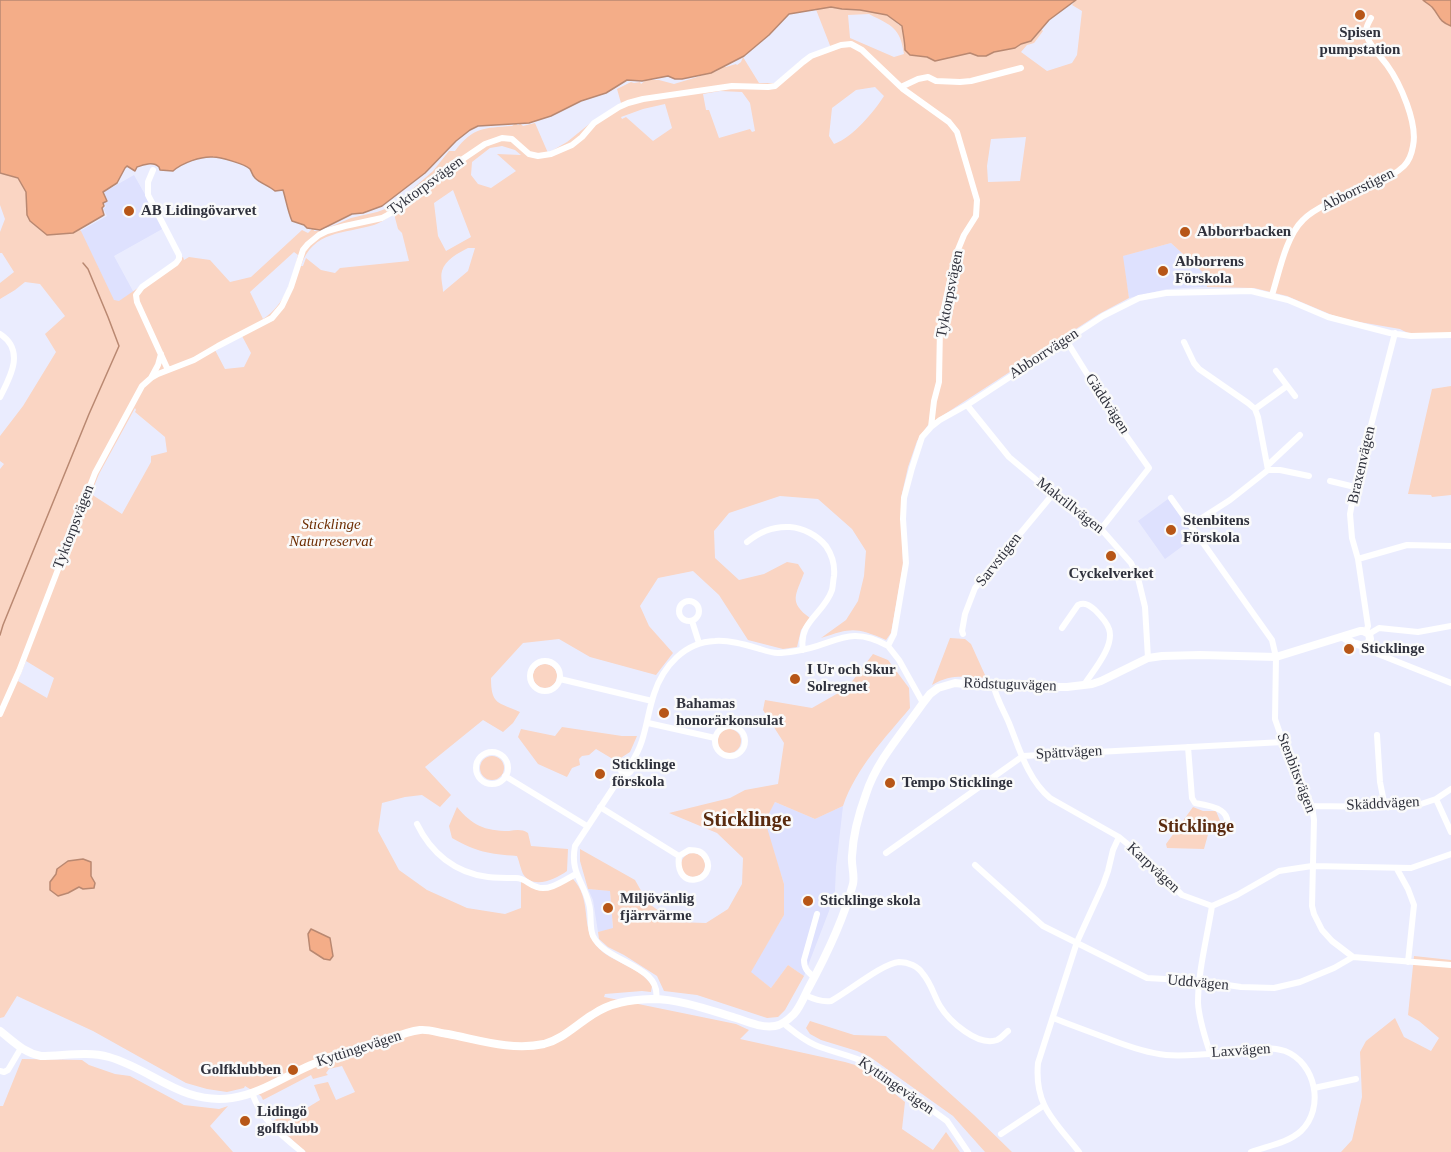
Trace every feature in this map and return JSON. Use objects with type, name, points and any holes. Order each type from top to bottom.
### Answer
[{"type":"street","name":"Abborrstigen","points":[[1272,295],[1293,233],[1302,220],[1315,211],[1392,175],[1408,160],[1413,146],[1414,123],[1389,67],[1367,38],[1366,27],[1371,18]]},
{"type":"street","name":"Tyktorpsvägen","points":[[0,714],[19,671],[95,473],[142,386],[151,378],[194,360],[272,318],[278,312],[291,287],[303,250],[319,235],[339,227],[382,218],[412,199],[485,144],[495,140],[512,139],[529,154],[538,156],[551,154],[577,142],[594,123],[628,103],[732,86],[775,86],[811,56],[841,45],[851,44],[862,50],[901,87],[949,122],[957,132],[977,200],[976,216],[964,235],[955,257],[943,315],[940,332],[939,382],[931,427]]},
{"type":"street","points":[[901,87],[928,77],[936,81],[971,81],[1021,68]]},
{"type":"street","points":[[153,170],[148,182],[148,195],[179,259],[142,287],[136,295],[137,302],[168,370]]},
{"type":"street","name":"Abborrvägen","points":[[888,646],[894,634],[906,563],[904,498],[922,437],[940,420],[967,405],[1103,316],[1139,298],[1166,293],[1251,291],[1272,295],[1328,317],[1395,333],[1411,336],[1451,335]]},
{"type":"street","name":"Braxenvägen","points":[[1367,633],[1368,626],[1358,559],[1352,538],[1350,514],[1395,333]]},
{"type":"street","points":[[0,334],[10,343],[15,356],[10,377],[0,397]]},
{"type":"street","name":"Gäddvägen","points":[[1066,340],[1149,468],[1101,529]]},
{"type":"street","points":[[1184,342],[1199,369],[1255,409],[1268,467]]},
{"type":"street","points":[[151,378],[161,353]]},
{"type":"street","points":[[1276,371],[1294,396]]},
{"type":"street","points":[[1255,409],[1287,386]]},
{"type":"street","name":"Makrillvägen","points":[[967,405],[1009,457],[1053,494],[1101,529],[1131,563],[1138,578],[1145,607],[1148,658]]},
{"type":"street","points":[[1191,525],[1230,500],[1300,435]]},
{"type":"street","points":[[1268,467],[1309,476]]},
{"type":"street","points":[[1330,481],[1355,488]]},
{"type":"street","name":"Sarvstigen","points":[[963,634],[965,614],[975,588],[1053,494]]},
{"type":"street","name":"Stenbitsvägen","points":[[1171,498],[1272,640],[1276,657],[1275,718],[1283,742],[1312,806],[1314,820],[1312,906],[1317,923],[1332,941],[1353,957]]},
{"type":"street","points":[[747,542],[766,531],[787,527],[806,531],[826,546],[831,554],[835,571],[832,590],[826,602],[805,627],[802,639],[803,650]]},
{"type":"street","points":[[1358,559],[1407,545],[1451,546]]},
{"type":"street","points":[[1062,628],[1078,605],[1086,603],[1110,630],[1111,636],[1107,649],[1084,685]]},
{"type":"street","points":[[692,621],[699,643]]},
{"type":"street","name":"Rödstuguvägen","points":[[783,1023],[796,1011],[814,977],[837,927],[854,881],[852,851],[866,794],[873,777],[923,703],[938,688],[955,683],[994,687],[1056,688],[1084,685],[1101,681],[1148,658],[1200,655],[1276,657],[1360,631],[1367,633],[1379,628],[1418,632],[1451,626]]},
{"type":"street","points":[[1367,633],[1370,639],[1368,645]]},
{"type":"street","points":[[656,999],[654,982],[646,974],[604,949],[594,936],[590,907],[576,874],[574,855],[575,846],[623,773],[628,774],[633,769],[631,763],[642,742],[654,693],[671,663],[690,646],[699,643],[726,641],[777,653],[803,650],[854,635],[870,638],[888,646],[899,660],[923,703]]},
{"type":"street","points":[[1343,637],[1358,645],[1368,645],[1378,654],[1451,683]]},
{"type":"street","points":[[547,661],[559,669],[560,679],[554,688],[542,691],[532,684],[530,675],[538,663],[547,661]]},
{"type":"street","points":[[560,679],[652,700]]},
{"type":"street","name":"Karpvägen","points":[[994,687],[1032,776],[1044,793],[1119,837],[1182,895],[1212,906]]},
{"type":"street","points":[[648,723],[715,738]]},
{"type":"street","points":[[730,726],[739,730],[744,744],[739,752],[728,756],[716,748],[715,738],[720,730],[730,726]]},
{"type":"street","points":[[1377,735],[1380,782],[1385,807]]},
{"type":"street","name":"Spättvägen","points":[[886,853],[1023,756],[1283,742]]},
{"type":"street","points":[[1188,747],[1192,798],[1195,803],[1221,810],[1225,814],[1227,822],[1223,834]]},
{"type":"street","points":[[490,752],[500,754],[506,761],[506,776],[499,782],[483,781],[477,770],[478,760],[490,752]]},
{"type":"street","points":[[506,776],[587,826]]},
{"type":"street","name":"Skäddvägen","points":[[1312,806],[1415,806],[1436,799],[1451,789]]},
{"type":"street","points":[[1436,799],[1451,832]]},
{"type":"street","points":[[600,807],[679,856]]},
{"type":"street","points":[[417,824],[423,837],[442,859],[470,874],[520,878],[537,888],[545,888],[576,874]]},
{"type":"street","points":[[1079,1152],[1043,1106],[1038,1089],[1038,1063],[1077,942],[1103,885],[1119,837]]},
{"type":"street","points":[[689,850],[696,850],[704,854],[708,862],[703,877],[690,880],[680,873],[679,856],[689,850]]},
{"type":"street","points":[[1210,1053],[1198,1004],[1212,906],[1238,895],[1279,871],[1312,866],[1397,869],[1419,867],[1451,854]]},
{"type":"street","name":"Uddvägen","points":[[975,865],[1043,926],[1147,978],[1200,981],[1241,987],[1280,987],[1300,982],[1335,968],[1353,957]]},
{"type":"street","points":[[1397,869],[1414,905],[1408,962]]},
{"type":"street","points":[[814,977],[804,966],[804,960],[817,914]]},
{"type":"street","points":[[1353,957],[1451,965]]},
{"type":"street","points":[[805,994],[817,1000],[831,1001],[889,964],[907,963],[918,968],[940,1007],[947,1016],[968,1033],[993,1041],[1008,1031]]},
{"type":"street","name":"Kyttingevägen","points":[[0,1031],[21,1048],[33,1054],[41,1056],[98,1054],[131,1065],[179,1091],[214,1099],[252,1093],[315,1062],[376,1045],[401,1034],[423,1030],[500,1045],[521,1047],[540,1045],[562,1036],[616,1002],[656,999],[689,1004],[763,1026],[783,1023],[816,1045],[867,1063],[947,1121],[968,1152]]},
{"type":"street","name":"Laxvägen","points":[[1053,1018],[1136,1049],[1153,1053],[1182,1055],[1269,1048],[1287,1052],[1301,1062],[1314,1088]]},
{"type":"street","points":[[0,1071],[8,1070],[21,1048]]},
{"type":"street","points":[[1251,1152],[1279,1143],[1299,1132],[1311,1119],[1316,1100],[1314,1088],[1356,1079]]},
{"type":"street","points":[[252,1093],[256,1104],[268,1122],[302,1152]]},
{"type":"street","points":[[1001,1134],[1043,1106]]},
{"type":"shaded area","points":[[0,0],[1076,0],[1049,20],[1031,41],[1015,48],[986,56],[970,53],[935,61],[927,57],[910,55],[905,50],[902,26],[887,15],[831,7],[789,14],[744,56],[711,73],[682,79],[668,76],[642,81],[627,80],[606,93],[529,123],[478,126],[456,141],[425,173],[382,206],[363,213],[352,214],[320,230],[307,228],[292,221],[283,190],[275,191],[259,181],[250,169],[243,165],[221,158],[208,157],[181,165],[173,171],[160,170],[157,165],[151,164],[137,167],[135,171],[127,166],[117,183],[103,192],[107,201],[103,203],[104,215],[73,233],[47,235],[30,221],[27,215],[26,192],[18,178],[0,173]]},
{"type":"shaded area","points":[[1423,0],[1451,0],[1451,26],[1441,20],[1432,7]]},
{"type":"shaded area","points":[[134,175],[164,228],[114,256],[134,293],[116,304],[75,234],[107,216],[103,208],[106,207],[104,203],[108,201],[104,192]]},
{"type":"shaded area","name":"Abborrens Förskola","points":[[1171,243],[1218,286],[1167,289],[1129,298],[1122,256]]},
{"type":"shaded area","points":[[1168,499],[1195,537],[1165,559],[1138,521]]},
{"type":"shaded area","name":"Sticklinge skola","points":[[775,802],[815,819],[843,806],[835,891],[804,976],[788,965],[771,988],[750,972],[784,915],[784,884],[764,821]]},
{"type":"shaded area","points":[[83,859],[91,862],[94,888],[79,887],[58,896],[50,890],[50,882],[57,869],[68,861]]},
{"type":"shaded area","points":[[588,889],[610,891],[613,929],[598,932],[593,900]]},
{"type":"shaded area","points":[[311,929],[330,938],[333,956],[330,960],[310,950],[308,934]]},
{"type":"green space","name":"Sticklinge Naturreservat","points":[[1076,0],[1429,0],[1451,24],[1451,335],[1418,335],[1400,329],[1348,320],[1287,296],[1254,288],[1207,287],[1207,276],[1171,243],[1123,256],[1129,298],[1099,314],[928,425],[917,441],[901,498],[903,566],[891,633],[886,640],[854,630],[821,638],[846,620],[858,601],[864,576],[866,551],[852,529],[818,499],[780,496],[729,513],[714,531],[715,558],[739,580],[764,574],[787,562],[798,564],[804,573],[796,603],[810,618],[801,630],[797,647],[783,649],[748,640],[719,595],[693,571],[658,578],[640,606],[649,626],[673,653],[656,675],[590,657],[559,639],[523,643],[491,678],[494,698],[501,704],[520,712],[513,723],[503,732],[483,720],[425,767],[451,795],[440,807],[422,795],[382,803],[378,831],[399,870],[427,890],[467,908],[505,914],[521,908],[521,881],[535,889],[573,879],[582,894],[593,941],[606,954],[639,973],[652,986],[651,992],[605,994],[604,997],[736,1024],[749,1030],[740,1039],[862,1067],[905,1102],[902,1129],[933,1150],[946,1132],[960,1152],[306,1152],[272,1122],[284,1116],[292,1117],[320,1100],[314,1085],[328,1082],[336,1100],[355,1092],[342,1066],[329,1069],[326,1073],[328,1075],[313,1079],[311,1075],[263,1100],[261,1096],[245,1086],[227,1092],[186,1083],[93,1031],[17,996],[4,1017],[0,1018],[0,469],[4,464],[0,461],[0,436],[23,406],[56,352],[45,334],[65,316],[40,284],[25,282],[0,299],[0,283],[14,272],[0,253],[0,232],[5,219],[0,205],[0,173],[19,179],[81,231],[114,300],[119,301],[183,257],[184,260],[189,257],[210,260],[230,282],[251,277],[302,230],[308,233],[313,228],[314,231],[321,231],[351,218],[388,208],[433,171],[449,151],[455,151],[468,137],[480,130],[512,126],[516,123],[523,126],[535,123],[548,153],[621,103],[617,89],[631,82],[641,84],[646,80],[659,80],[674,84],[717,71],[722,66],[737,65],[743,57],[759,83],[775,83],[799,62],[831,48],[815,7],[836,5],[887,13],[899,25],[905,25],[912,44],[1042,30],[1034,43],[1027,45],[1021,52],[1047,71],[1072,63],[1077,55],[1082,11],[1072,5]],"holes":[[[869,14],[894,28],[900,38],[904,54],[894,57],[850,38],[848,15]],[[875,87],[884,96],[868,117],[848,136],[834,144],[829,136],[832,108],[856,90]],[[720,91],[742,92],[750,103],[755,131],[752,132],[750,129],[719,138],[709,110],[706,110],[703,94]],[[665,104],[672,128],[653,141],[626,117],[622,119],[621,117],[643,109]],[[1026,137],[1020,181],[988,182],[987,166],[991,139]],[[502,146],[515,150],[521,155],[497,154],[516,171],[491,188],[478,184],[471,175],[472,162],[490,148]],[[453,190],[471,237],[446,251],[438,236],[434,203]],[[394,214],[398,229],[402,233],[409,261],[340,268],[335,273],[321,270],[306,258],[301,266],[306,254],[321,240],[341,232],[379,223]],[[468,248],[475,248],[468,271],[443,292],[442,271],[446,263]],[[294,252],[298,255],[286,291],[277,307],[263,319],[250,292]],[[242,336],[251,353],[244,367],[225,369],[215,350]],[[135,408],[135,412],[165,437],[167,452],[151,456],[151,462],[122,514],[91,494],[99,474]],[[26,661],[54,678],[47,698],[18,681]]]},
{"type":"green space","points":[[1451,386],[1451,495],[1432,497],[1431,495],[1408,494],[1432,389]]},
{"type":"green space","points":[[950,638],[965,639],[971,644],[985,675],[984,678],[951,678],[932,685]]},
{"type":"green space","points":[[873,654],[888,660],[909,688],[910,708],[863,766],[843,806],[815,819],[775,802],[765,821],[784,884],[784,915],[751,972],[771,988],[788,965],[804,976],[785,1010],[778,1017],[767,1018],[697,995],[664,991],[657,976],[608,947],[599,939],[598,932],[613,928],[610,891],[588,889],[580,861],[580,849],[635,880],[648,903],[674,922],[706,923],[728,909],[742,884],[743,858],[717,833],[669,813],[730,798],[745,790],[778,784],[784,743],[763,710],[765,700],[812,708],[847,688]]},
{"type":"green space","points":[[545,664],[550,665],[556,671],[556,681],[550,687],[545,688],[540,687],[534,681],[533,676],[534,671],[540,665]]},
{"type":"green space","points":[[562,727],[637,736],[630,752],[616,761],[596,749],[589,755],[582,756],[579,759],[580,765],[572,768],[567,777],[538,764],[518,737],[521,729],[555,736]]},
{"type":"green space","points":[[729,729],[734,730],[740,736],[740,746],[734,752],[729,753],[724,752],[718,746],[717,741],[718,736],[724,730]]},
{"type":"green space","points":[[492,756],[501,759],[504,768],[501,777],[492,780],[483,777],[480,768],[483,759]]},
{"type":"green space","points":[[457,807],[479,826],[500,831],[519,830],[528,833],[531,846],[568,849],[567,871],[545,882],[533,881],[527,879],[523,874],[517,856],[483,852],[452,838],[449,826]]},
{"type":"green space","points":[[1193,807],[1203,811],[1216,811],[1221,823],[1210,827],[1204,849],[1167,848],[1166,844]]},
{"type":"green space","points":[[693,853],[701,857],[705,865],[701,873],[693,877],[685,873],[681,865],[685,857]]},
{"type":"green space","points":[[1414,956],[1451,960],[1451,1152],[1341,1152],[1352,1140],[1362,1097],[1360,1052],[1366,1041],[1395,1018],[1404,1037],[1431,1051],[1439,1038],[1408,1015]]},
{"type":"green space","points":[[810,1021],[854,1035],[886,1036],[1012,1152],[985,1152],[953,1116],[870,1057],[810,1034],[806,1028]]},
{"type":"green space","name":"Lidingö golfklubb","points":[[22,1059],[82,1060],[89,1065],[115,1074],[130,1076],[184,1105],[219,1109],[228,1106],[210,1126],[233,1152],[0,1152],[0,1106],[3,1106]]},
{"type":"waterway","points":[[0,635],[89,414],[119,346],[88,269],[83,263]]},
{"type":"place","name":"Spisen pumpstation","points":[[1360,15]]},
{"type":"place","name":"AB Lidingövarvet","points":[[129,211]]},
{"type":"place","name":"Abborrbacken","points":[[1185,232]]},
{"type":"place","name":"Abborrens Förskola","points":[[1163,271]]},
{"type":"place","name":"Stenbitens Förskola","points":[[1171,530]]},
{"type":"place","name":"Cyckelverket","points":[[1111,556]]},
{"type":"place","name":"Sticklinge","points":[[1349,649]]},
{"type":"place","name":"I Ur och Skur Solregnet","points":[[795,679]]},
{"type":"place","name":"Bahamas honorärkonsulat","points":[[664,713]]},
{"type":"place","name":"Sticklinge förskola","points":[[600,774]]},
{"type":"place","name":"Tempo Sticklinge","points":[[890,783]]},
{"type":"place","name":"Sticklinge skola","points":[[808,901]]},
{"type":"place","name":"Miljövänlig fjärrvärme","points":[[608,908]]},
{"type":"place","name":"Golfklubben","points":[[293,1070]]},
{"type":"place","name":"Lidingö golfklubb","points":[[245,1121]]},
{"type":"district","name":"Sticklinge","points":[[747,821]]},
{"type":"district","name":"Sticklinge","points":[[1196,827]]}]
